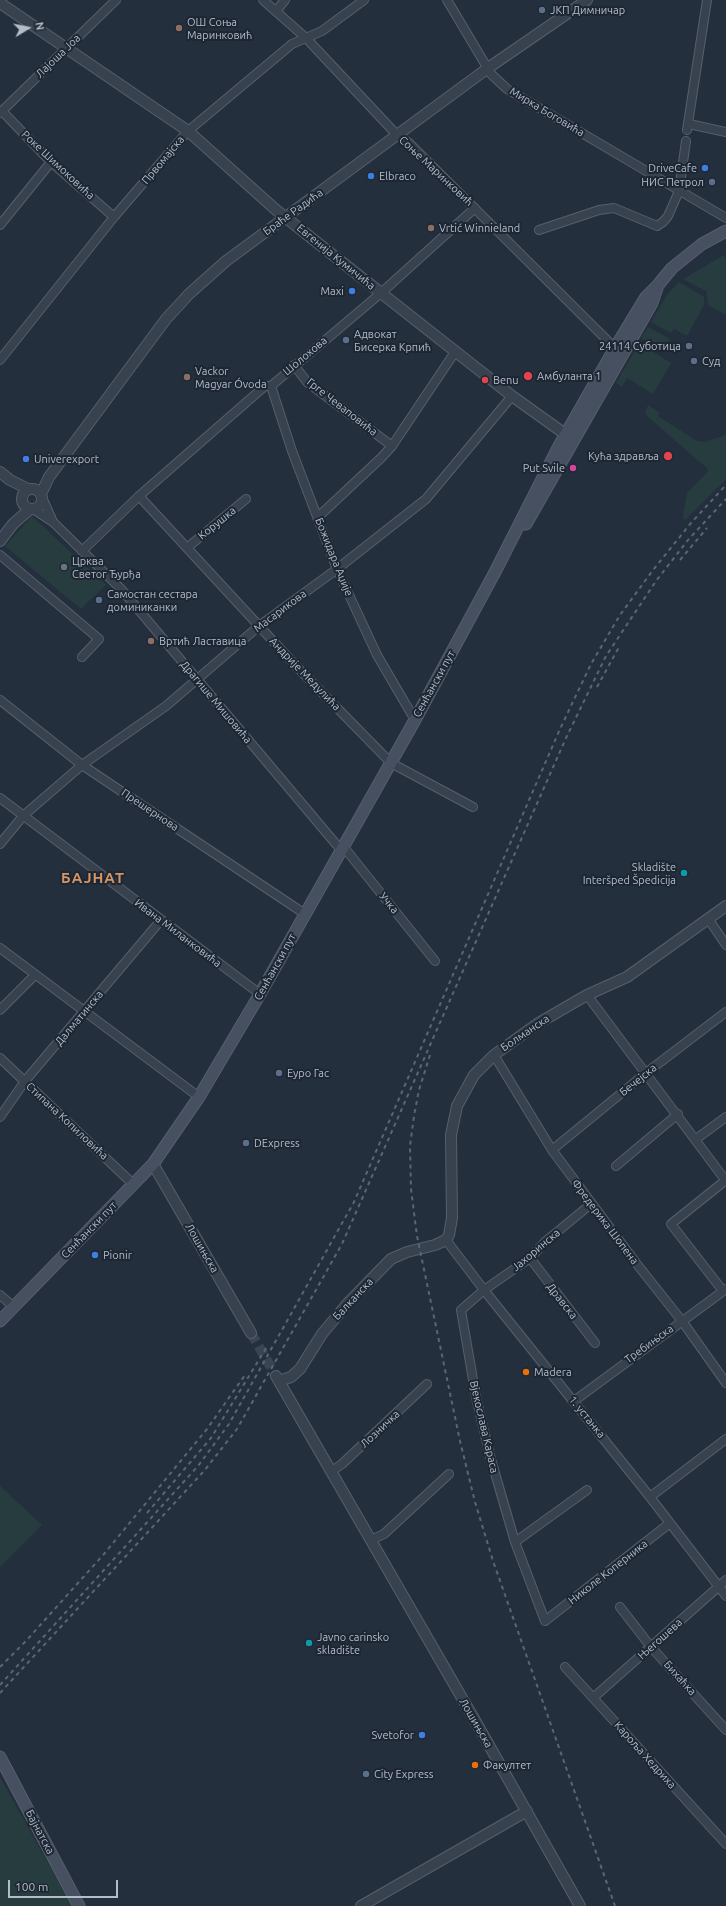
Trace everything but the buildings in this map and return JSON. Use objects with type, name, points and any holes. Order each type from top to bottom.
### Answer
[{"type":"main road","points":[[658,285],[672,268],[687,255],[726,231]]},
{"type":"main road","name":"Сенћански пут","points":[[0,1321],[152,1164],[199,1097],[260,994],[415,720],[570,438],[615,348],[646,296],[658,285]]},
{"type":"main road","name":"Сенћански пут","points":[[570,438],[652,303],[658,285]]},
{"type":"main road","name":"Бајнатска","points":[[0,1757],[80,1906]]},
{"type":"street","name":"Лајоша Јоа","points":[[1,112],[66,47],[116,0]]},
{"type":"street","name":"Соње Маринковић","points":[[263,0],[306,38],[398,135],[475,208],[615,348]]},
{"type":"street","points":[[276,11],[285,0]]},
{"type":"street","name":"Првомајска","points":[[0,360],[114,218],[188,131],[292,44],[322,31],[364,0]]},
{"type":"street","name":"Мирка Боговића","points":[[447,0],[488,68],[499,82],[507,89],[726,218]]},
{"type":"street","name":"Браће Радића","points":[[36,492],[49,477],[166,318],[189,294],[226,261],[488,68],[588,0]]},
{"type":"street","points":[[707,0],[688,127],[726,132]]},
{"type":"street","name":"Евгенија Кумичића","points":[[0,3],[188,131],[287,217],[381,293],[512,396],[570,438]]},
{"type":"street","name":"Роке Шимоковића","points":[[1,112],[51,162],[114,218]]},
{"type":"street","points":[[539,230],[599,210],[614,208],[657,226],[668,216],[679,191],[686,141]]},
{"type":"street","points":[[0,225],[51,162]]},
{"type":"street","name":"Шолохова","points":[[82,551],[139,496],[265,386],[271,386],[381,293],[475,208]]},
{"type":"street","points":[[318,517],[382,458],[392,446],[455,352]]},
{"type":"street","name":"Грге Чеваповића","points":[[294,365],[307,382],[392,446]]},
{"type":"street","name":"Божидара Аџије","points":[[271,386],[292,451],[337,569],[378,655],[415,720]]},
{"type":"street","name":"Масарикова","points":[[0,844],[23,816],[82,765],[166,706],[259,626],[337,569],[426,499],[512,396]]},
{"type":"street","points":[[0,472],[10,480],[36,492],[41,504],[27,505]]},
{"type":"street","points":[[10,480],[12,488],[27,505]]},
{"type":"street","points":[[0,541],[27,505],[24,492],[36,492]]},
{"type":"street","name":"Драгише Мишовића","points":[[36,492],[53,522]]},
{"type":"street","name":"Андрије Медулића","points":[[139,496],[188,547],[259,626],[390,763],[473,807]]},
{"type":"street","name":"Корушка","points":[[188,547],[246,499]]},
{"type":"street","name":"Драгише Мишовића","points":[[27,505],[53,522],[121,589],[342,848]]},
{"type":"street","points":[[0,555],[74,616],[99,639],[82,657]]},
{"type":"street","name":"Прешернова","points":[[0,700],[82,765],[305,914]]},
{"type":"street","name":"Ивана Миланковића","points":[[0,798],[260,994]]},
{"type":"street","name":"Учка","points":[[342,848],[435,960]]},
{"type":"street","name":"Болманска","points":[[446,1240],[450,1235],[451,1228],[451,1135],[457,1106],[474,1075],[494,1055],[537,1024],[586,995],[628,977],[709,920],[726,906]]},
{"type":"street","name":"Далматинска","points":[[0,1117],[25,1081],[161,920]]},
{"type":"street","points":[[709,920],[726,945]]},
{"type":"street","points":[[0,948],[199,1097]]},
{"type":"street","points":[[0,1010],[35,975]]},
{"type":"street","points":[[586,995],[678,1114],[726,1180],[671,1224],[724,1290]]},
{"type":"street","name":"Бечејска","points":[[552,1150],[646,1073],[726,1012]]},
{"type":"street","name":"Фредерика Шопена","points":[[494,1055],[552,1150],[591,1204],[682,1321],[726,1383]]},
{"type":"street","name":"Стипана Копиловића","points":[[0,1058],[133,1184]]},
{"type":"street","points":[[616,1166],[678,1114]]},
{"type":"street","points":[[696,1139],[726,1117]]},
{"type":"street","name":"Лошињска","points":[[152,1164],[251,1333]]},
{"type":"street","name":"Јахоринска","points":[[461,1310],[484,1290],[530,1258],[546,1241],[591,1204]]},
{"type":"street","name":"1. устанка","points":[[446,1240],[484,1290],[650,1497],[720,1586],[726,1596]]},
{"type":"street","name":"Балканска","points":[[278,1378],[291,1377],[300,1369],[322,1334],[347,1304],[391,1259],[407,1252],[435,1245],[446,1240]]},
{"type":"street","name":"Дравска","points":[[530,1258],[595,1343]]},
{"type":"street","name":"Требињска","points":[[574,1401],[724,1290]]},
{"type":"street","points":[[0,1295],[14,1307]]},
{"type":"street","name":"Вјекослава Караса","points":[[461,1310],[476,1396],[490,1456],[515,1542],[545,1622]]},
{"type":"street","name":"Лошињска","points":[[278,1378],[580,1906]]},
{"type":"street","name":"Лозничка","points":[[332,1471],[342,1464],[427,1384]]},
{"type":"street","points":[[650,1497],[726,1439]]},
{"type":"street","points":[[371,1540],[384,1534],[449,1474]]},
{"type":"street","points":[[515,1542],[587,1490]]},
{"type":"street","name":"Николе Коперника","points":[[545,1622],[670,1523]]},
{"type":"street","name":"Његошева","points":[[593,1698],[726,1580]]},
{"type":"street","name":"Бихаћка","points":[[620,1607],[651,1647],[726,1730]]},
{"type":"street","name":"Кароља Хедриха","points":[[565,1667],[726,1844]]},
{"type":"street","points":[[361,1906],[527,1811]]},
{"type":"green space","points":[[724,255],[726,260],[726,315],[708,305],[706,291],[683,279]]},
{"type":"green space","points":[[679,282],[704,297],[704,305],[687,336],[674,329],[671,333],[651,322],[667,295]]},
{"type":"green space","points":[[648,327],[670,339],[664,351],[641,338]]},
{"type":"green space","points":[[639,343],[671,363],[653,394],[627,378],[622,387],[616,383]]},
{"type":"green space","points":[[648,405],[660,413],[658,416],[697,441],[704,442],[726,435],[726,479],[685,520],[683,517],[687,493],[709,470],[648,417],[645,412]]},
{"type":"green space","points":[[32,516],[106,585],[81,609],[5,546]]},
{"type":"green space","points":[[0,1486],[42,1525],[0,1567]]},
{"type":"green space","points":[[0,1777],[72,1906],[0,1906]]},
{"type":"tunnel","points":[[251,1333],[276,1376]]},
{"type":"railway","points":[[0,1685],[198,1466],[229,1424],[354,1202],[560,729],[591,664],[620,615],[653,570],[691,523],[726,485]]},
{"type":"railway","points":[[0,1693],[204,1471],[237,1429],[342,1244],[566,738],[606,656],[656,581],[688,540],[726,499]]},
{"type":"railway","points":[[680,560],[707,528]]},
{"type":"railway","points":[[597,687],[619,647]]},
{"type":"railway","points":[[430,1055],[419,1090],[414,1116],[410,1146],[411,1189],[417,1236],[460,1441],[475,1502],[493,1561],[615,1906]]},
{"type":"railway","points":[[147,1513],[211,1438],[268,1345]]},
{"type":"railway","points":[[0,1667],[26,1641],[104,1554],[207,1429],[245,1375]]},
{"type":"place","name":"ЈКП Димничар","points":[[542,10]]},
{"type":"place","name":"ОШ Соња Маринковић","points":[[179,28]]},
{"type":"place","name":"DriveCafe","points":[[705,168]]},
{"type":"place","name":"Elbraco","points":[[371,176]]},
{"type":"place","name":"НИС Петрол","points":[[712,182]]},
{"type":"place","name":"Vrtić Winnieland","points":[[431,228]]},
{"type":"place","name":"Maxi","points":[[352,291]]},
{"type":"place","name":"Адвокат Бисерка Крпић","points":[[346,340]]},
{"type":"place","name":"24114 Суботица","points":[[689,346]]},
{"type":"place","name":"Суд","points":[[694,361]]},
{"type":"place","name":"Амбуланта 1","points":[[528,376]]},
{"type":"place","name":"Vackor Magyar Óvoda","points":[[187,377]]},
{"type":"place","name":"Benu","points":[[485,380]]},
{"type":"place","name":"Кућа здравља","points":[[668,456]]},
{"type":"place","name":"Univerexport","points":[[26,459]]},
{"type":"place","name":"Put Svile","points":[[573,468]]},
{"type":"place","name":"Црква Светог Ђурђа","points":[[64,567]]},
{"type":"place","name":"Самостан сестара доминиканки","points":[[99,600]]},
{"type":"place","name":"Вртић Ластавица","points":[[151,641]]},
{"type":"place","name":"Skladište Interšped Špedicija","points":[[684,873]]},
{"type":"place","name":"Еуро Гас","points":[[279,1073]]},
{"type":"place","name":"DExpress","points":[[246,1143]]},
{"type":"place","name":"Pionir","points":[[95,1255]]},
{"type":"place","name":"Madera","points":[[526,1372]]},
{"type":"place","name":"Javno carinsko skladište","points":[[309,1643]]},
{"type":"place","name":"Svetofor","points":[[422,1735]]},
{"type":"place","name":"Факултет","points":[[475,1765]]},
{"type":"place","name":"City Express","points":[[366,1774]]},
{"type":"district","name":"БАЈНАТ","points":[[93,878]]}]
